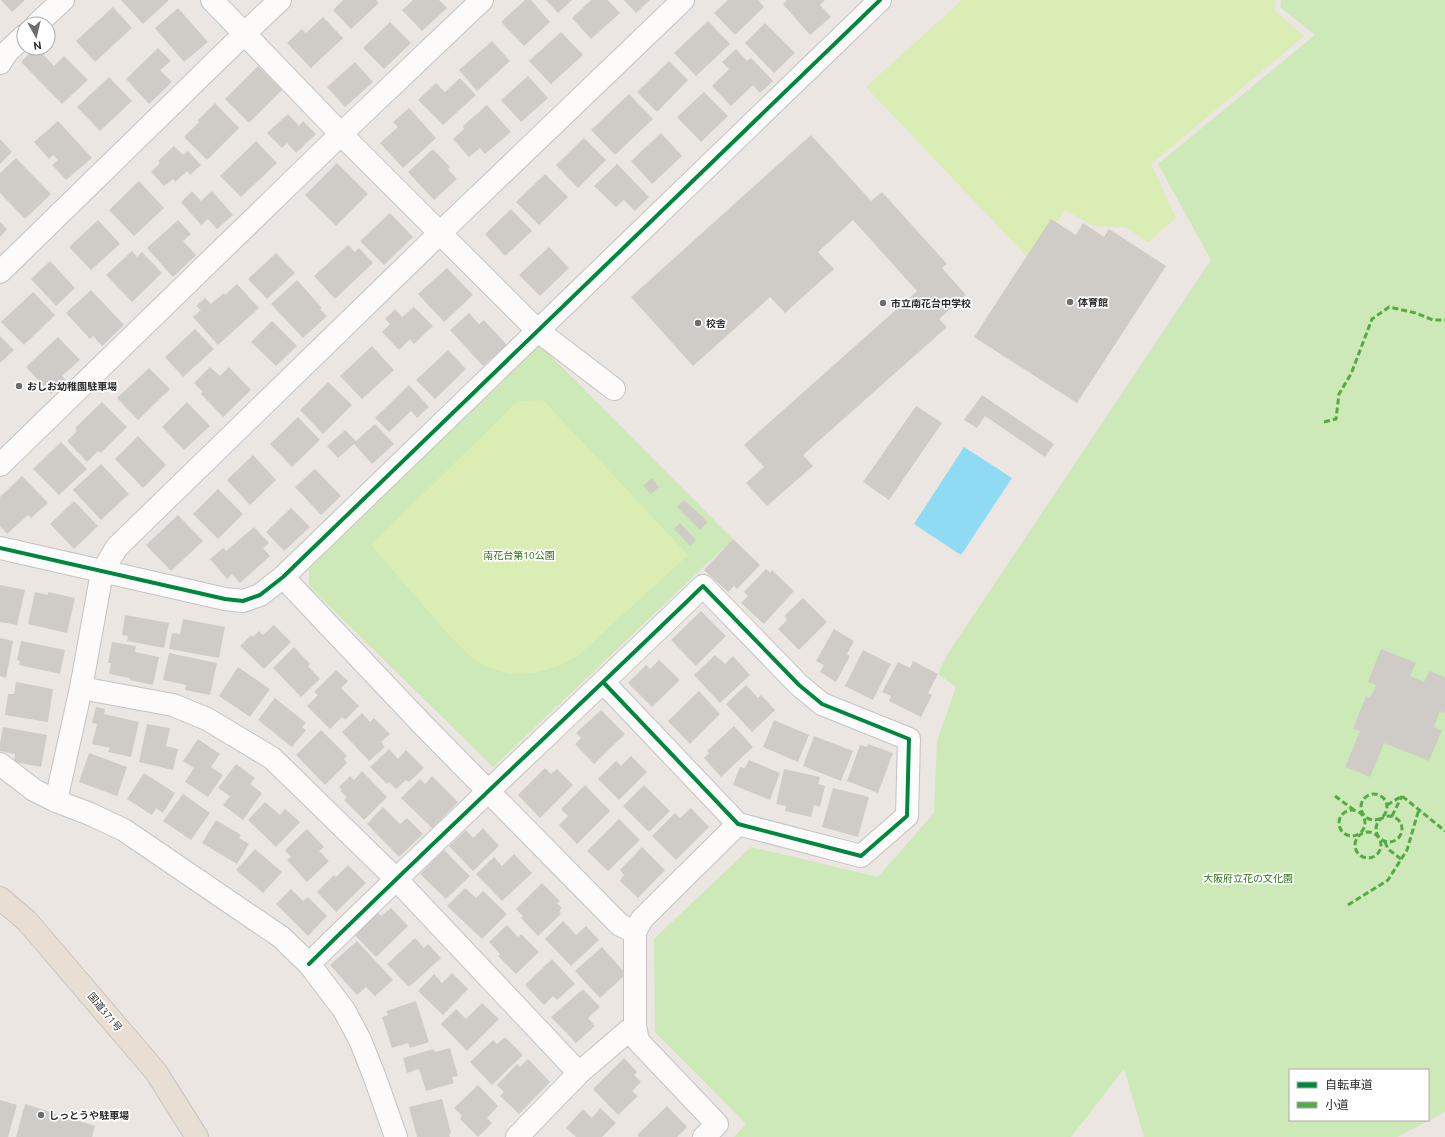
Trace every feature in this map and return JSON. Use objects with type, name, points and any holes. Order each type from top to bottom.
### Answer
[{"type":"highway","name":"国道371号","points":[[0,898],[27,921],[156,1072],[197,1137]]},
{"type":"street","points":[[46,16],[63,0]]},
{"type":"street","points":[[212,0],[341,134],[537,330],[614,389]]},
{"type":"street","points":[[0,272],[244,33],[280,0]]},
{"type":"street","points":[[0,465],[341,134],[482,0]]},
{"type":"street","points":[[56,801],[81,688],[102,572],[117,547],[683,0]]},
{"type":"street","points":[[0,548],[225,599],[243,601],[260,595],[283,577],[880,0]]},
{"type":"street","points":[[2,53],[16,42]]},
{"type":"street","points":[[283,577],[489,792],[620,925],[635,932]]},
{"type":"street","points":[[308,964],[396,878],[604,683],[703,586],[799,685],[822,704],[909,740],[907,816],[861,856],[738,824],[604,683]]},
{"type":"street","points":[[81,688],[173,705],[207,719],[272,758],[396,878],[579,1073]]},
{"type":"street","points":[[0,764],[34,790],[124,830],[281,937],[308,964],[344,1010],[351,1022],[374,1075],[396,1137]]},
{"type":"street","points":[[704,1137],[717,1124],[638,1041],[635,1025],[635,932],[642,919],[738,824]]},
{"type":"street","points":[[517,1137],[579,1073],[635,1025]]},
{"type":"green space","points":[[962,0],[1275,0],[1274,10],[1304,36],[1151,164],[1176,218],[1148,242],[1125,227],[1093,226],[1065,210],[1031,261],[866,87]]},
{"type":"green space","name":"大阪府立花の文化園","points":[[1281,0],[1445,0],[1445,1112],[1429,1120],[1429,1069],[1289,1069],[1289,1121],[1428,1121],[1397,1137],[1144,1137],[1124,1069],[1071,1137],[734,1137],[746,1124],[655,1032],[654,939],[751,847],[878,877],[934,813],[937,741],[956,687],[938,674],[948,653],[1211,260],[1158,164],[1315,35],[1280,7]]},
{"type":"green space","name":"南花台第10公園","points":[[540,345],[733,539],[493,767],[309,586],[309,569]]},
{"type":"green space","points":[[543,400],[688,555],[579,655],[559,666],[535,673],[509,674],[487,667],[471,657],[447,633],[371,545],[518,401]]},
{"type":"water","points":[[964,447],[1012,478],[961,555],[914,524]]},
{"type":"building","points":[[1,0],[25,0],[12,12]]},
{"type":"building","points":[[121,0],[169,0],[143,24]]},
{"type":"building","points":[[343,0],[376,0],[379,3],[351,29],[333,10]]},
{"type":"building","points":[[413,0],[439,0],[447,8],[422,31],[402,10]]},
{"type":"building","points":[[525,0],[531,0],[550,22],[524,46],[501,22]]},
{"type":"building","points":[[546,0],[572,0],[558,13]]},
{"type":"building","points":[[591,0],[608,0],[620,13],[591,39],[572,18]]},
{"type":"building","points":[[624,0],[650,0],[636,13]]},
{"type":"building","points":[[728,0],[758,0],[764,7],[735,35],[714,13]]},
{"type":"building","points":[[787,0],[825,0],[820,5],[831,17],[810,35],[783,4]]},
{"type":"building","points":[[113,7],[132,28],[95,62],[76,41]]},
{"type":"building","points":[[178,8],[208,42],[184,62],[155,28]]},
{"type":"building","points":[[323,17],[343,38],[311,68],[287,43],[302,29],[306,33]]},
{"type":"building","points":[[708,21],[730,44],[696,76],[674,53]]},
{"type":"building","points":[[390,22],[411,43],[384,69],[363,48]]},
{"type":"building","points":[[765,23],[795,53],[774,73],[745,43]]},
{"type":"building","points":[[561,32],[583,55],[551,84],[529,61]]},
{"type":"building","points":[[492,41],[510,61],[477,91],[459,70]]},
{"type":"building","points":[[158,48],[171,61],[160,70],[172,82],[149,104],[126,79]]},
{"type":"building","points":[[736,49],[747,61],[751,58],[773,81],[760,93],[753,85],[731,106],[712,86],[729,69],[722,62]]},
{"type":"building","points":[[27,56],[45,56],[54,66],[64,56],[88,80],[62,104],[21,62]]},
{"type":"building","points":[[669,61],[688,80],[657,112],[637,92]]},
{"type":"building","points":[[355,62],[373,82],[345,107],[327,87]]},
{"type":"building","points":[[258,66],[282,90],[249,123],[225,99]]},
{"type":"building","points":[[528,76],[548,98],[521,122],[501,100]]},
{"type":"building","points":[[109,77],[132,101],[100,131],[77,107]]},
{"type":"building","points":[[460,78],[476,95],[443,125],[418,100],[436,83],[445,92]]},
{"type":"building","points":[[704,92],[728,116],[701,142],[677,117]]},
{"type":"building","points":[[629,94],[653,119],[615,155],[591,130]]},
{"type":"building","points":[[215,103],[239,128],[207,160],[184,137]]},
{"type":"building","points":[[487,105],[511,132],[485,154],[480,148],[469,157],[453,139],[464,129],[463,126]]},
{"type":"building","points":[[409,108],[436,138],[403,168],[380,143],[398,127],[393,122]]},
{"type":"building","points":[[288,114],[299,126],[303,121],[316,134],[296,153],[287,143],[282,148],[267,133]]},
{"type":"building","points":[[58,121],[92,158],[66,180],[52,165],[58,160],[53,155],[49,159],[34,142]]},
{"type":"building","points":[[661,133],[682,156],[652,184],[631,161]]},
{"type":"building","name":"校舎","points":[[811,135],[871,201],[882,192],[947,264],[942,268],[966,295],[939,319],[947,327],[803,455],[813,466],[767,506],[746,483],[764,467],[744,445],[917,291],[853,220],[818,252],[834,269],[785,313],[770,297],[693,366],[631,297]]},
{"type":"building","points":[[584,138],[606,160],[578,188],[556,165]]},
{"type":"building","points":[[0,139],[12,152],[0,164]]},
{"type":"building","points":[[256,141],[277,163],[241,197],[220,176]]},
{"type":"building","points":[[174,146],[183,155],[188,151],[201,165],[190,175],[187,171],[175,182],[173,179],[164,186],[151,172],[160,163],[158,161]]},
{"type":"building","points":[[433,149],[450,167],[448,169],[457,179],[434,200],[408,172]]},
{"type":"building","points":[[16,158],[51,194],[25,219],[0,193],[0,173]]},
{"type":"building","points":[[337,163],[368,194],[336,226],[305,195]]},
{"type":"building","points":[[617,164],[649,197],[635,211],[624,200],[616,207],[594,186]]},
{"type":"building","points":[[545,174],[568,197],[539,225],[516,202]]},
{"type":"building","points":[[139,181],[164,208],[134,236],[109,210]]},
{"type":"building","points":[[192,191],[201,201],[212,191],[233,215],[217,229],[208,219],[201,225],[181,202]]},
{"type":"building","points":[[511,209],[532,231],[505,256],[485,234]]},
{"type":"building","points":[[390,213],[413,237],[384,265],[360,241]]},
{"type":"building","name":"体育館","points":[[1051,219],[1076,235],[1083,223],[1104,237],[1109,229],[1166,266],[1077,403],[974,337]]},
{"type":"building","points":[[98,220],[120,244],[91,270],[69,247]]},
{"type":"building","points":[[178,220],[191,234],[183,241],[196,255],[173,277],[147,248]]},
{"type":"building","points":[[0,222],[7,229],[0,237]]},
{"type":"building","points":[[348,245],[355,252],[359,248],[373,263],[335,299],[314,276]]},
{"type":"building","points":[[549,247],[569,268],[540,296],[519,275]]},
{"type":"building","points":[[132,251],[137,257],[142,252],[162,273],[132,302],[106,275]]},
{"type":"building","points":[[276,253],[295,273],[267,299],[248,279]]},
{"type":"building","points":[[50,261],[75,288],[56,306],[31,279]]},
{"type":"building","points":[[447,268],[473,295],[444,322],[418,294]]},
{"type":"building","points":[[297,280],[322,308],[320,309],[327,316],[303,338],[271,304]]},
{"type":"building","points":[[237,284],[259,308],[218,345],[193,317],[201,310],[196,306],[205,298],[211,304],[224,293],[225,295]]},
{"type":"building","points":[[91,290],[124,325],[102,346],[93,336],[90,339],[66,313]]},
{"type":"building","points":[[33,292],[55,315],[24,345],[1,322]]},
{"type":"building","points":[[414,307],[433,326],[414,344],[410,339],[399,350],[382,332],[390,324],[385,319],[395,309],[402,317]]},
{"type":"building","points":[[469,313],[479,324],[484,320],[507,345],[483,366],[450,330]]},
{"type":"building","points":[[272,321],[297,346],[276,366],[251,342]]},
{"type":"building","points":[[195,329],[214,349],[183,377],[165,357]]},
{"type":"building","points":[[0,336],[14,350],[0,363]]},
{"type":"building","points":[[58,337],[80,360],[62,376],[66,380],[51,394],[26,367]]},
{"type":"building","points":[[372,346],[394,370],[362,399],[340,376]]},
{"type":"building","points":[[448,350],[466,369],[435,399],[416,380]]},
{"type":"building","points":[[210,367],[220,376],[229,367],[251,390],[223,417],[201,394],[203,392],[194,383]]},
{"type":"building","points":[[149,368],[170,389],[138,420],[117,398]]},
{"type":"building","points":[[328,382],[352,405],[323,434],[300,410]]},
{"type":"building","points":[[409,385],[429,407],[417,418],[411,411],[389,432],[375,418]]},
{"type":"building","points":[[982,395],[1054,444],[1045,457],[985,416],[977,428],[964,420]]},
{"type":"building","points":[[102,402],[127,427],[101,453],[98,451],[87,462],[67,441],[77,431],[75,428]]},
{"type":"building","points":[[187,402],[210,426],[184,450],[162,427]]},
{"type":"building","points":[[916,406],[942,423],[889,500],[863,482]]},
{"type":"building","points":[[298,417],[320,440],[292,467],[270,444]]},
{"type":"building","points":[[375,424],[394,444],[372,464],[354,444],[338,458],[327,446],[345,430],[356,441]]},
{"type":"building","points":[[138,436],[166,465],[143,488],[115,459]]},
{"type":"building","points":[[61,442],[87,469],[59,495],[33,469]]},
{"type":"building","points":[[253,455],[276,480],[250,505],[227,480]]},
{"type":"building","points":[[101,464],[129,494],[101,520],[73,490]]},
{"type":"building","points":[[315,469],[341,496],[321,515],[295,487]]},
{"type":"building","points":[[22,476],[48,503],[31,518],[28,515],[7,534],[0,526],[0,497]]},
{"type":"building","points":[[652,478],[659,487],[651,494],[643,486]]},
{"type":"building","points":[[218,489],[243,514],[218,539],[193,514]]},
{"type":"building","points":[[684,500],[708,522],[700,530],[677,507]]},
{"type":"building","points":[[74,501],[98,526],[74,549],[50,524]]},
{"type":"building","points":[[291,508],[310,527],[284,551],[266,532]]},
{"type":"building","points":[[178,515],[203,541],[171,571],[146,545]]},
{"type":"building","points":[[680,523],[696,540],[690,546],[674,529]]},
{"type":"building","points":[[254,527],[269,543],[263,548],[270,556],[240,583],[232,574],[227,579],[210,559],[223,548],[226,551]]},
{"type":"building","points":[[733,539],[760,565],[737,589],[734,586],[728,592],[704,570]]},
{"type":"building","points":[[766,569],[770,573],[772,570],[794,591],[764,624],[741,603],[748,596],[744,592]]},
{"type":"building","points":[[0,585],[25,590],[17,625],[0,622]]},
{"type":"building","points":[[35,592],[48,595],[48,592],[75,598],[67,633],[28,624]]},
{"type":"building","points":[[803,598],[827,622],[799,650],[778,629],[787,620],[784,616]]},
{"type":"building","points":[[701,611],[726,636],[696,666],[671,640]]},
{"type":"building","points":[[125,615],[169,623],[164,648],[127,641],[128,636],[122,635]]},
{"type":"building","points":[[183,619],[225,627],[219,658],[169,649],[172,633],[180,634]]},
{"type":"building","points":[[274,625],[291,642],[264,669],[240,646],[251,635],[253,637],[259,631],[263,635]]},
{"type":"building","points":[[834,629],[854,641],[847,654],[850,656],[836,682],[820,672],[824,665],[816,661]]},
{"type":"building","points":[[0,638],[13,641],[6,678],[0,676]]},
{"type":"building","points":[[21,641],[65,650],[60,674],[19,665],[20,661],[17,660]]},
{"type":"building","points":[[112,642],[136,646],[135,652],[159,657],[153,685],[130,680],[130,678],[109,674],[111,663],[108,663]]},
{"type":"building","points":[[294,647],[310,664],[308,666],[320,679],[301,697],[273,668]]},
{"type":"building","points":[[1381,649],[1416,663],[1410,676],[1424,682],[1429,671],[1445,677],[1445,713],[1440,711],[1434,727],[1442,730],[1429,761],[1384,743],[1370,777],[1345,767],[1360,731],[1353,729],[1366,696],[1370,698],[1376,685],[1368,682]]},
{"type":"building","points":[[863,650],[891,664],[873,700],[845,686]]},
{"type":"building","points":[[169,653],[217,663],[210,695],[185,690],[186,685],[163,680]]},
{"type":"building","points":[[715,655],[725,664],[733,656],[750,675],[720,703],[694,675]]},
{"type":"building","points":[[659,660],[680,680],[652,707],[628,683],[646,665],[650,669]]},
{"type":"building","points":[[913,661],[938,674],[928,693],[932,695],[921,717],[889,701],[891,696],[882,692],[898,662],[910,668]]},
{"type":"building","points":[[238,667],[270,689],[250,717],[219,696]]},
{"type":"building","points":[[336,670],[348,681],[341,688],[359,706],[345,720],[342,717],[330,729],[307,706],[318,695],[314,692]]},
{"type":"building","points":[[16,682],[53,689],[48,722],[5,715],[8,694],[14,694]]},
{"type":"building","points":[[746,685],[758,698],[761,695],[775,710],[752,732],[726,704]]},
{"type":"building","points":[[699,691],[720,714],[690,744],[668,721]]},
{"type":"building","points":[[275,698],[306,723],[302,727],[306,730],[292,747],[258,720]]},
{"type":"building","points":[[96,707],[105,709],[104,714],[139,722],[131,757],[108,752],[110,748],[92,744],[97,724],[92,723]]},
{"type":"building","points":[[601,710],[625,734],[594,764],[575,744],[581,738],[576,733]]},
{"type":"building","points":[[362,713],[370,722],[374,718],[390,734],[381,742],[385,747],[369,761],[342,732]]},
{"type":"building","points":[[774,720],[809,735],[798,762],[763,747]]},
{"type":"building","points":[[147,724],[170,728],[166,746],[178,749],[173,770],[139,762]]},
{"type":"building","points":[[734,726],[753,747],[721,777],[704,758],[709,753],[707,751]]},
{"type":"building","points":[[3,727],[47,735],[41,767],[14,762],[15,754],[0,751]]},
{"type":"building","points":[[321,730],[347,756],[344,759],[347,763],[325,785],[296,755]]},
{"type":"building","points":[[814,736],[853,751],[841,781],[803,766]]},
{"type":"building","points":[[198,739],[220,754],[211,767],[223,775],[208,797],[185,782],[194,768],[183,761]]},
{"type":"building","points":[[868,744],[893,753],[878,793],[847,781],[860,745],[867,747]]},
{"type":"building","points":[[389,749],[398,759],[406,750],[424,768],[409,782],[406,780],[396,789],[389,782],[387,784],[370,767]]},
{"type":"building","points":[[89,753],[127,767],[117,796],[79,782]]},
{"type":"building","points":[[631,756],[647,772],[619,800],[598,779],[616,761],[621,766]]},
{"type":"building","points":[[749,760],[780,773],[770,800],[733,785],[740,767],[745,768]]},
{"type":"building","points":[[236,764],[255,778],[250,784],[262,793],[243,820],[223,805],[230,796],[218,788]]},
{"type":"building","points":[[545,768],[551,774],[557,769],[573,785],[540,818],[518,795]]},
{"type":"building","points":[[784,769],[820,777],[818,784],[825,786],[820,807],[814,805],[811,817],[785,811],[786,806],[776,804]]},
{"type":"building","points":[[362,771],[387,797],[364,820],[344,800],[347,797],[340,791],[342,790],[339,787],[350,776],[354,780]]},
{"type":"building","points":[[144,773],[175,793],[163,813],[156,808],[152,815],[127,799]]},
{"type":"building","points":[[432,776],[458,802],[432,828],[401,798],[420,779],[425,784]]},
{"type":"building","points":[[585,785],[610,811],[577,844],[559,825],[568,816],[561,809]]},
{"type":"building","points":[[644,785],[670,811],[649,832],[623,806]]},
{"type":"building","points":[[833,788],[869,797],[858,837],[822,827]]},
{"type":"building","points":[[183,794],[210,813],[191,840],[163,821]]},
{"type":"building","points":[[265,802],[280,815],[285,809],[300,822],[276,847],[248,820]]},
{"type":"building","points":[[383,807],[400,824],[407,818],[423,834],[399,857],[367,824]]},
{"type":"building","points":[[691,808],[709,827],[676,860],[652,836],[675,813],[680,818]]},
{"type":"building","points":[[619,819],[640,840],[608,871],[587,851]]},
{"type":"building","points":[[216,820],[241,835],[239,838],[249,844],[237,864],[202,843]]},
{"type":"building","points":[[483,828],[499,846],[473,871],[449,846],[466,830],[473,838]]},
{"type":"building","points":[[307,829],[324,847],[319,851],[329,861],[307,882],[287,860],[291,857],[285,850]]},
{"type":"building","points":[[642,847],[665,870],[638,898],[620,881],[624,875],[620,870]]},
{"type":"building","points":[[255,849],[282,872],[263,893],[236,870]]},
{"type":"building","points":[[444,850],[470,876],[446,899],[420,874]]},
{"type":"building","points":[[514,854],[532,873],[502,901],[476,874],[494,857],[502,866]]},
{"type":"building","points":[[348,865],[366,883],[336,912],[317,892],[334,875],[336,877]]},
{"type":"building","points":[[542,883],[560,901],[557,903],[562,908],[559,912],[561,914],[538,936],[521,918],[523,916],[516,909]]},
{"type":"building","points":[[465,888],[476,898],[483,891],[507,914],[482,939],[447,906]]},
{"type":"building","points":[[291,889],[303,901],[308,897],[327,916],[308,936],[276,904]]},
{"type":"building","points":[[391,908],[408,926],[376,957],[351,931],[377,912],[381,916]]},
{"type":"building","points":[[563,921],[576,935],[586,926],[599,940],[571,966],[545,939]]},
{"type":"building","points":[[507,925],[518,937],[521,934],[539,952],[516,974],[498,956],[500,954],[489,942]]},
{"type":"building","points":[[415,938],[424,948],[428,944],[441,958],[409,987],[387,964]]},
{"type":"building","points":[[357,941],[393,980],[375,996],[366,987],[357,995],[330,965]]},
{"type":"building","points":[[602,947],[626,974],[600,998],[575,971]]},
{"type":"building","points":[[552,959],[575,984],[557,1000],[553,996],[544,1005],[525,985]]},
{"type":"building","points":[[452,973],[468,989],[443,1015],[418,991],[434,974],[442,983]]},
{"type":"building","points":[[583,989],[600,1007],[588,1018],[595,1026],[576,1043],[551,1017]]},
{"type":"building","points":[[416,1001],[429,1042],[410,1048],[408,1043],[392,1048],[382,1017],[388,1015],[386,1011]]},
{"type":"building","points":[[482,1003],[499,1019],[467,1051],[441,1024],[456,1009],[466,1019]]},
{"type":"building","points":[[505,1037],[523,1055],[492,1085],[470,1062],[493,1040],[497,1044]]},
{"type":"building","points":[[450,1048],[458,1076],[452,1077],[454,1083],[426,1091],[419,1069],[407,1073],[403,1058],[434,1049],[435,1052]]},
{"type":"building","points":[[624,1058],[637,1072],[634,1075],[641,1082],[632,1091],[638,1096],[618,1115],[593,1089]]},
{"type":"building","points":[[528,1059],[550,1082],[519,1114],[500,1096],[504,1092],[497,1085],[517,1064],[520,1067]]},
{"type":"building","points":[[478,1085],[498,1106],[487,1118],[492,1123],[478,1137],[460,1119],[462,1116],[454,1108]]},
{"type":"building","points":[[442,1099],[451,1133],[449,1134],[450,1137],[417,1137],[409,1107]]},
{"type":"building","points":[[0,1100],[17,1105],[8,1137],[0,1137]]},
{"type":"building","name":"しっとうや駐車場","points":[[25,1104],[95,1126],[92,1137],[16,1137]]},
{"type":"building","points":[[667,1106],[687,1127],[677,1137],[639,1137],[637,1135]]},
{"type":"building","points":[[600,1108],[616,1123],[602,1137],[576,1137],[566,1128],[583,1109],[592,1118]]},
{"type":"marked path","points":[[1324,422],[1336,419],[1339,394],[1351,374],[1372,319],[1389,307],[1416,313],[1433,320],[1445,320]]},
{"type":"marked path","points":[[1374,794],[1383,798],[1387,807],[1383,816],[1374,820],[1365,816],[1361,807],[1365,798],[1374,794]]},
{"type":"marked path","points":[[1335,796],[1354,810]]},
{"type":"marked path","points":[[1387,805],[1402,796],[1445,831]]},
{"type":"marked path","points":[[1392,816],[1402,796]]},
{"type":"marked path","points":[[1348,905],[1388,880],[1407,850],[1419,809]]},
{"type":"marked path","points":[[1352,810],[1361,814],[1365,823],[1361,832],[1352,836],[1343,832],[1339,823],[1343,814],[1352,810]]},
{"type":"marked path","points":[[1389,816],[1398,820],[1402,829],[1398,838],[1389,842],[1380,838],[1376,829],[1380,820],[1389,816]]},
{"type":"marked path","points":[[1368,832],[1377,836],[1381,845],[1377,854],[1368,858],[1359,854],[1355,845],[1359,836],[1368,832]]},
{"type":"marked path","points":[[1385,842],[1388,849],[1401,859]]},
{"type":"cycle path","points":[[0,548],[225,599],[243,601],[260,595],[283,577],[880,0]]},
{"type":"cycle path","points":[[309,964],[703,586],[799,685],[822,704],[909,739],[907,816],[861,856],[738,824],[604,683]]},
{"type":"place","name":"体育館","points":[[1070,302]]},
{"type":"place","name":"市立南花台中学校","points":[[883,303]]},
{"type":"place","name":"校舎","points":[[698,323]]},
{"type":"place","name":"おしお幼稚園駐車場","points":[[19,386]]},
{"type":"place","name":"しっとうや駐車場","points":[[41,1115]]}]
